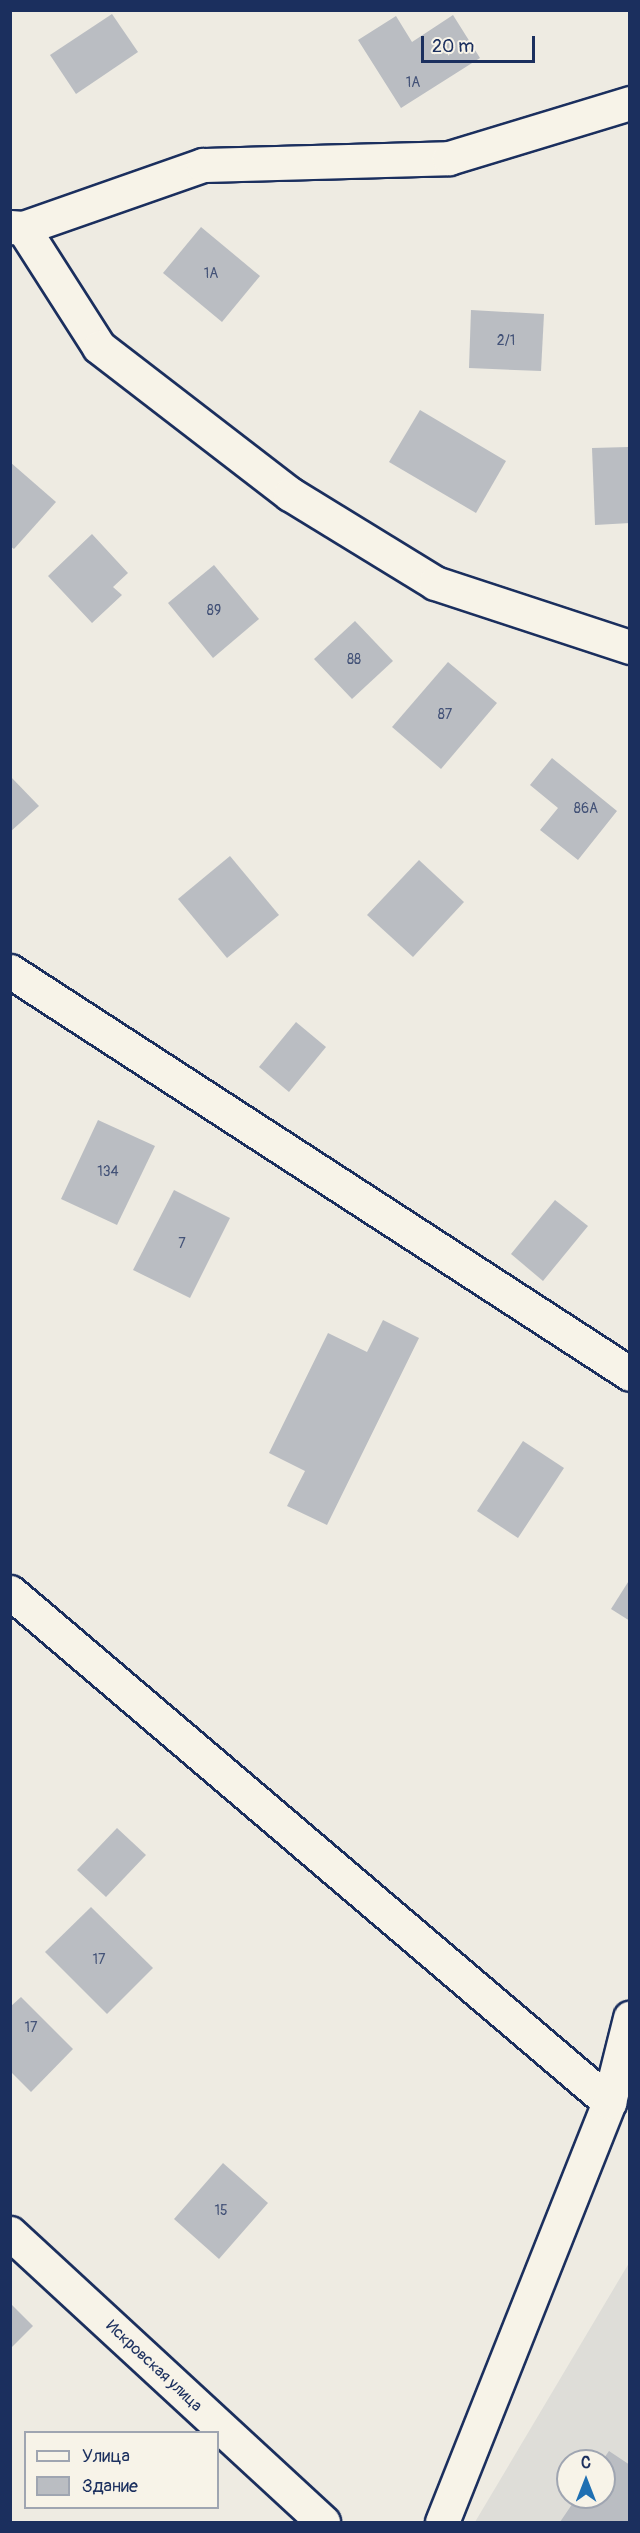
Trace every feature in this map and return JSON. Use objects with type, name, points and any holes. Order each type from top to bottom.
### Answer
[{"type":"street","points":[[630,103],[449,159],[202,165],[17,228],[99,347],[290,494],[435,582],[630,647]]},
{"type":"street","points":[[10,971],[630,1374]]},
{"type":"street","points":[[10,1592],[609,2102]]},
{"type":"street","points":[[442,2523],[609,2102],[630,2018]]},
{"type":"street","name":"Искровская улица","points":[[10,2233],[323,2523]]},
{"type":"shaded area","points":[[629,2263],[629,2522],[475,2522]]},
{"type":"building","points":[[112,14],[138,52],[76,94],[50,55]]},
{"type":"building","points":[[453,15],[480,58],[401,108],[358,40],[396,16],[412,42]]},
{"type":"building","points":[[201,227],[260,276],[222,322],[163,273]]},
{"type":"building","points":[[471,310],[544,314],[541,371],[469,368]]},
{"type":"building","points":[[420,410],[506,461],[476,513],[389,462]]},
{"type":"building","points":[[628,447],[630,523],[595,525],[592,448]]},
{"type":"building","points":[[10,462],[56,502],[14,549],[10,546]]},
{"type":"building","points":[[92,534],[128,573],[113,587],[122,595],[92,623],[48,576]]},
{"type":"building","points":[[214,565],[259,619],[213,658],[168,603]]},
{"type":"building","points":[[355,621],[393,661],[352,699],[314,659]]},
{"type":"building","points":[[448,662],[497,703],[441,769],[392,727]]},
{"type":"building","points":[[552,758],[617,811],[578,860],[540,830],[558,808],[530,785]]},
{"type":"building","points":[[10,776],[39,806],[10,832]]},
{"type":"building","points":[[230,856],[279,915],[227,958],[178,899]]},
{"type":"building","points":[[419,860],[464,902],[413,957],[367,915]]},
{"type":"building","points":[[296,1022],[326,1047],[289,1092],[259,1067]]},
{"type":"building","points":[[98,1120],[155,1146],[117,1225],[61,1199]]},
{"type":"building","points":[[174,1190],[230,1218],[190,1298],[133,1270]]},
{"type":"building","points":[[555,1200],[588,1226],[543,1281],[511,1254]]},
{"type":"building","points":[[383,1320],[419,1338],[327,1525],[287,1506],[305,1471],[269,1453],[328,1333],[367,1352]]},
{"type":"building","points":[[523,1441],[564,1468],[518,1538],[477,1511]]},
{"type":"building","points":[[630,1579],[630,1621],[611,1609]]},
{"type":"building","points":[[117,1828],[146,1855],[106,1897],[77,1870]]},
{"type":"building","points":[[91,1907],[153,1968],[107,2014],[45,1952]]},
{"type":"building","points":[[21,1997],[73,2049],[31,2092],[10,2071],[10,2007]]},
{"type":"building","points":[[223,2163],[268,2203],[219,2259],[174,2219]]},
{"type":"building","points":[[10,2303],[33,2326],[10,2349]]},
{"type":"building","points":[[616,2456],[630,2465],[630,2522],[560,2522],[569,2509],[616,2509]]}]
